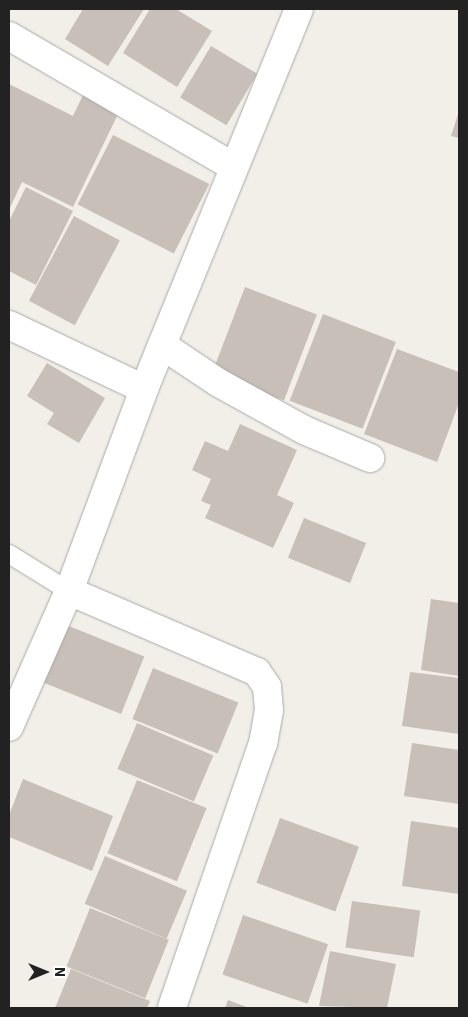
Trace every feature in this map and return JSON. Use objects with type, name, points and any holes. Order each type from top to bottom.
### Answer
[{"type":"street","points":[[9,726],[69,591],[144,388],[232,166],[299,9]]},
{"type":"street","points":[[9,36],[232,166]]},
{"type":"street","points":[[9,325],[144,388]]},
{"type":"street","points":[[162,345],[219,383],[304,430],[370,458]]},
{"type":"street","points":[[69,591],[257,672],[266,687],[269,710],[263,743],[172,1008]]},
{"type":"lane","points":[[9,554],[69,591]]},
{"type":"building","points":[[83,9],[144,9],[108,66],[65,39]]},
{"type":"building","points":[[150,9],[176,9],[212,31],[177,87],[123,53]]},
{"type":"building","points":[[211,46],[257,74],[226,125],[180,97]]},
{"type":"building","points":[[9,84],[73,116],[83,95],[119,112],[73,207],[22,182],[9,210]]},
{"type":"building","points":[[459,111],[459,138],[451,136]]},
{"type":"building","points":[[113,135],[209,184],[174,254],[78,204]]},
{"type":"building","points":[[26,187],[73,211],[36,285],[9,271],[9,221]]},
{"type":"building","points":[[74,216],[120,240],[75,325],[29,301]]},
{"type":"building","points":[[245,287],[317,315],[284,400],[212,373]]},
{"type":"building","points":[[323,314],[396,342],[362,429],[290,401]]},
{"type":"building","points":[[397,349],[459,372],[459,403],[437,462],[364,434]]},
{"type":"building","points":[[47,363],[105,398],[79,443],[47,424],[54,413],[27,396]]},
{"type":"building","points":[[240,424],[297,450],[277,495],[294,503],[273,548],[205,518],[211,505],[201,501],[211,479],[192,470],[205,441],[228,451]]},
{"type":"building","points":[[304,518],[366,543],[350,583],[288,558]]},
{"type":"building","points":[[431,599],[459,603],[459,676],[421,670]]},
{"type":"building","points":[[59,622],[144,656],[121,714],[36,679]]},
{"type":"building","points":[[153,668],[238,702],[218,753],[132,719]]},
{"type":"building","points":[[410,672],[459,678],[459,734],[402,726]]},
{"type":"building","points":[[137,723],[213,755],[194,801],[117,769]]},
{"type":"building","points":[[412,743],[459,750],[459,804],[404,796]]},
{"type":"building","points":[[23,779],[113,816],[92,871],[9,837],[9,815]]},
{"type":"building","points":[[137,780],[207,808],[177,881],[107,853]]},
{"type":"building","points":[[280,818],[359,847],[335,912],[256,883]]},
{"type":"building","points":[[411,821],[459,828],[459,894],[402,886]]},
{"type":"building","points":[[105,856],[187,891],[167,939],[85,904]]},
{"type":"building","points":[[352,901],[420,911],[414,957],[345,948]]},
{"type":"building","points":[[90,908],[169,940],[145,998],[66,966]]},
{"type":"building","points":[[243,915],[328,944],[308,1004],[222,975]]},
{"type":"building","points":[[330,951],[396,964],[387,1008],[319,1006]]},
{"type":"building","points":[[71,969],[150,1001],[147,1008],[55,1008]]},
{"type":"building","points":[[228,1000],[249,1008],[225,1008]]}]
